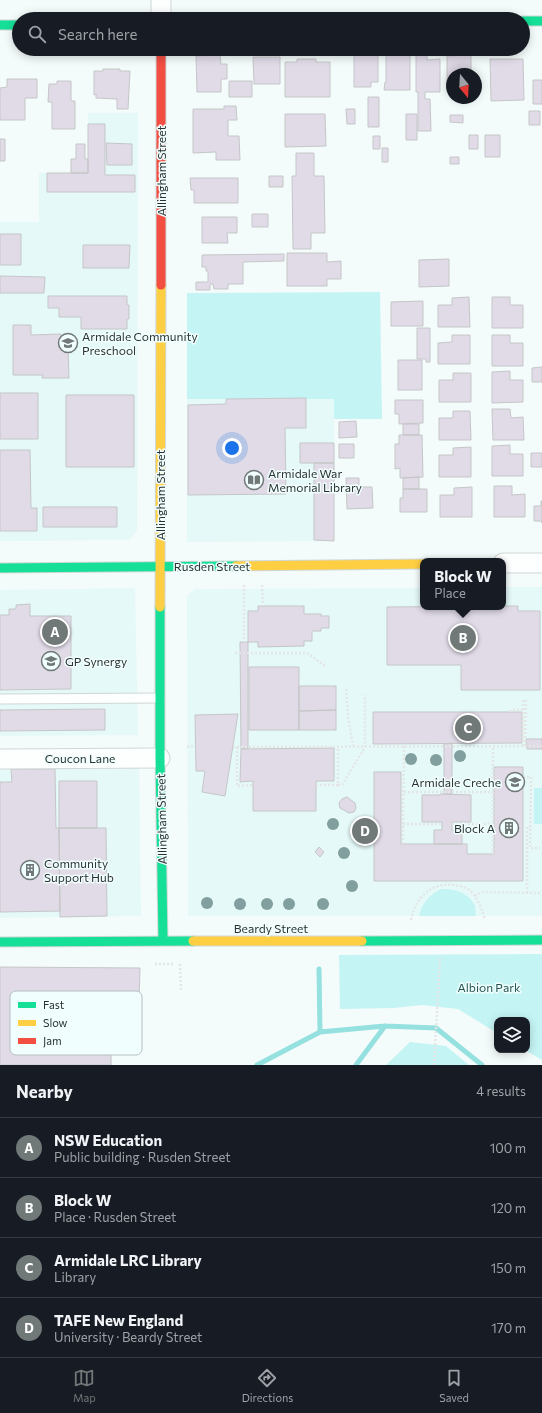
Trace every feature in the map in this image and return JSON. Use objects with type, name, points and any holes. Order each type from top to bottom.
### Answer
[{"type":"street","points":[[161,0],[161,12]]},
{"type":"street","points":[[530,21],[542,20]]},
{"type":"street","points":[[0,25],[12,25]]},
{"type":"street","name":"Allingham Street","points":[[161,56],[160,758],[163,940]]},
{"type":"street","points":[[506,564],[542,563]]},
{"type":"street","name":"Rusden Street","points":[[0,568],[420,564]]},
{"type":"street","name":"Coucon Lane","points":[[0,759],[160,758]]},
{"type":"street","name":"Beardy Street","points":[[0,942],[163,940],[542,940]]},
{"type":"lane","points":[[0,699],[160,698]]},
{"type":"path","points":[[244,585],[244,642]]},
{"type":"path","points":[[262,585],[263,606]]},
{"type":"path","points":[[235,653],[307,653],[325,666]]},
{"type":"path","points":[[346,689],[348,716],[353,746]]},
{"type":"path","points":[[316,785],[342,785],[365,746],[364,695]]},
{"type":"path","points":[[524,698],[524,746],[523,710],[524,698]]},
{"type":"path","points":[[511,712],[511,710],[523,710]]},
{"type":"path","points":[[403,844],[404,792],[402,775],[404,745]]},
{"type":"path","points":[[252,786],[237,786],[235,747],[338,747],[404,745],[542,746]]},
{"type":"path","points":[[187,746],[196,746]]},
{"type":"path","points":[[493,746],[493,854]]},
{"type":"path","points":[[338,747],[338,785]]},
{"type":"path","points":[[523,777],[531,777],[530,848],[540,848]]},
{"type":"path","points":[[404,792],[492,792]]},
{"type":"path","points":[[403,824],[442,824]]},
{"type":"path","points":[[452,824],[493,824]]},
{"type":"path","points":[[527,893],[525,854],[527,827],[530,826]]},
{"type":"path","points":[[411,920],[413,910],[423,895],[432,888],[448,883],[467,888],[475,896],[485,920]]},
{"type":"path","points":[[475,896],[481,892],[540,894]]},
{"type":"path","points":[[434,1064],[440,954]]},
{"type":"path","points":[[155,964],[173,964]]},
{"type":"path","points":[[180,964],[181,990]]},
{"type":"shaded area","points":[[88,113],[138,113],[137,531],[129,540],[0,541],[0,222],[39,222],[39,173],[88,173]]},
{"type":"shaded area","points":[[187,399],[334,399],[334,541],[187,542]]},
{"type":"shaded area","points":[[506,587],[542,587],[542,916],[188,916],[187,596],[195,589],[420,588],[420,610],[506,610]]},
{"type":"shaded area","points":[[135,588],[138,735],[0,736],[0,590]]},
{"type":"shaded area","points":[[139,764],[141,916],[0,918],[0,766]]},
{"type":"green space","points":[[380,292],[382,419],[334,419],[334,399],[187,399],[187,293]]},
{"type":"green space","points":[[534,788],[542,788],[542,824],[534,824]]},
{"type":"green space","points":[[441,889],[451,889],[461,892],[473,901],[476,916],[419,916],[422,907],[427,900]]},
{"type":"green space","name":"Albion Park","points":[[542,954],[542,1060],[530,1053],[530,1017],[494,1017],[494,1031],[458,1009],[422,1005],[394,1008],[340,1009],[339,955]]},
{"type":"green space","points":[[410,1042],[446,1046],[469,1065],[386,1065]]},
{"type":"building","points":[[196,56],[220,56],[221,64],[227,64],[227,79],[221,79],[221,92],[197,92]]},
{"type":"building","points":[[354,56],[378,56],[378,82],[371,82],[371,87],[354,87]]},
{"type":"building","points":[[386,56],[410,56],[410,90],[384,90],[386,82]]},
{"type":"building","points":[[416,56],[427,56],[427,60],[440,59],[440,92],[425,92],[425,99],[430,99],[431,131],[418,131],[418,92],[416,92]]},
{"type":"building","points":[[447,56],[471,56],[471,68],[447,68]]},
{"type":"building","points":[[253,57],[280,57],[280,84],[254,84]]},
{"type":"building","points":[[297,59],[316,59],[316,62],[330,62],[330,97],[285,97],[285,62],[297,62]]},
{"type":"building","points":[[490,59],[523,59],[524,100],[491,101]]},
{"type":"building","points":[[103,69],[120,69],[120,71],[130,71],[128,109],[117,109],[117,99],[96,98],[96,94],[94,95],[94,71],[103,71]]},
{"type":"building","points":[[7,79],[37,79],[37,98],[25,98],[25,120],[0,120],[0,88],[7,87]]},
{"type":"building","points":[[533,80],[542,80],[542,104],[533,104]]},
{"type":"building","points":[[57,81],[71,81],[71,101],[75,101],[75,129],[52,129],[52,102],[48,102],[49,84],[57,84]]},
{"type":"building","points":[[229,81],[252,81],[252,97],[229,97]]},
{"type":"building","points":[[368,97],[379,97],[379,127],[368,127]]},
{"type":"building","points":[[224,106],[236,106],[237,120],[228,120],[228,136],[239,136],[240,160],[216,160],[216,152],[193,153],[193,109],[224,109]]},
{"type":"building","points":[[346,109],[355,109],[355,124],[347,124]]},
{"type":"building","points":[[529,111],[540,111],[540,125],[529,125]]},
{"type":"building","points":[[285,114],[325,114],[326,146],[285,147]]},
{"type":"building","points":[[406,114],[417,114],[417,140],[406,140]]},
{"type":"building","points":[[450,115],[463,115],[463,123],[450,122]]},
{"type":"building","points":[[88,124],[105,124],[105,175],[135,175],[135,192],[47,192],[47,173],[88,173]]},
{"type":"building","points":[[469,135],[478,135],[478,149],[469,149]]},
{"type":"building","points":[[485,135],[500,135],[500,157],[485,157]]},
{"type":"building","points":[[373,136],[380,136],[380,149],[373,149]]},
{"type":"building","points":[[0,139],[5,139],[5,161],[0,161]]},
{"type":"building","points":[[106,143],[132,144],[132,165],[107,165]]},
{"type":"building","points":[[76,144],[85,144],[85,159],[88,159],[88,173],[71,173],[71,159],[76,159]]},
{"type":"building","points":[[382,148],[388,148],[388,162],[382,162]]},
{"type":"building","points":[[296,153],[314,153],[314,176],[324,176],[325,233],[311,233],[311,249],[293,249],[292,176],[296,176]]},
{"type":"building","points":[[450,157],[459,157],[459,164],[450,164]]},
{"type":"building","points":[[269,176],[283,176],[283,187],[269,187]]},
{"type":"building","points":[[190,178],[238,178],[238,203],[194,203],[194,190],[191,190]]},
{"type":"building","points":[[252,214],[268,214],[268,227],[252,227]]},
{"type":"building","points":[[202,217],[237,217],[237,233],[227,233],[228,243],[202,243]]},
{"type":"building","points":[[0,234],[21,234],[21,265],[0,265]]},
{"type":"building","points":[[83,245],[130,245],[129,268],[83,268]]},
{"type":"building","points":[[287,253],[327,253],[327,262],[341,261],[341,279],[327,279],[327,286],[287,286]]},
{"type":"building","points":[[284,254],[284,261],[243,262],[243,284],[228,284],[228,289],[214,289],[213,284],[210,284],[210,290],[196,290],[196,282],[208,282],[208,271],[206,271],[206,267],[202,267],[202,255]]},
{"type":"building","points":[[449,259],[449,286],[419,287],[419,260]]},
{"type":"building","points":[[0,276],[45,277],[44,293],[0,293]]},
{"type":"building","points":[[48,296],[127,296],[127,305],[129,305],[129,319],[127,319],[127,329],[81,329],[81,317],[59,317],[59,308],[48,308]]},
{"type":"building","points":[[469,297],[470,327],[438,327],[438,305],[452,305],[452,298]]},
{"type":"building","points":[[492,297],[510,297],[510,305],[523,305],[523,328],[492,328]]},
{"type":"building","points":[[423,301],[423,326],[391,326],[391,302]]},
{"type":"building","points":[[13,325],[31,325],[31,335],[61,334],[62,345],[68,345],[69,378],[42,378],[43,375],[13,375]]},
{"type":"building","points":[[417,328],[430,328],[430,362],[426,362],[426,359],[417,359]]},
{"type":"building","points":[[452,335],[470,335],[470,364],[438,364],[438,343],[452,342]]},
{"type":"building","points":[[492,335],[510,335],[510,343],[523,343],[523,366],[492,366]]},
{"type":"building","points":[[398,360],[422,360],[422,390],[398,390]]},
{"type":"building","points":[[542,367],[542,382],[532,382],[532,368]]},
{"type":"building","points":[[510,371],[510,380],[523,380],[523,402],[492,403],[492,372]]},
{"type":"building","points":[[453,373],[471,373],[471,402],[439,402],[439,380],[453,380]]},
{"type":"building","points":[[0,393],[38,393],[38,439],[0,439]]},
{"type":"building","points":[[66,395],[134,395],[134,467],[66,467]]},
{"type":"building","points":[[306,398],[306,428],[285,428],[286,494],[188,495],[188,405],[226,404],[226,399]]},
{"type":"building","points":[[395,400],[423,400],[423,423],[399,424],[399,414],[395,414]]},
{"type":"building","points":[[492,409],[510,409],[511,418],[523,417],[524,440],[493,440]]},
{"type":"building","points":[[453,411],[470,411],[471,440],[439,440],[439,418],[453,418]]},
{"type":"building","points":[[356,421],[357,437],[339,438],[339,422]]},
{"type":"building","points":[[403,424],[419,424],[419,435],[403,435]]},
{"type":"building","points":[[399,435],[422,435],[423,477],[400,478],[400,468],[395,469],[395,444],[399,444]]},
{"type":"building","points":[[300,443],[334,443],[334,463],[300,463]]},
{"type":"building","points":[[339,444],[354,444],[354,458],[339,458]]},
{"type":"building","points":[[510,445],[510,454],[523,454],[523,476],[492,476],[492,446]]},
{"type":"building","points":[[471,447],[471,477],[439,477],[439,455],[453,455],[453,448]]},
{"type":"building","points":[[0,450],[30,450],[31,508],[37,508],[37,531],[0,531]]},
{"type":"building","points":[[531,453],[542,453],[542,467],[531,467]]},
{"type":"building","points":[[314,463],[334,463],[334,541],[314,540]]},
{"type":"building","points":[[419,477],[419,489],[403,489],[403,478]]},
{"type":"building","points":[[346,478],[359,478],[359,487],[372,487],[373,508],[347,509]]},
{"type":"building","points":[[494,486],[512,486],[512,495],[525,494],[525,517],[494,517]]},
{"type":"building","points":[[472,487],[472,517],[440,517],[440,495],[454,495],[454,488]]},
{"type":"building","points":[[403,489],[427,489],[427,512],[400,512],[400,498],[403,498]]},
{"type":"building","points":[[541,501],[542,523],[541,521],[534,521],[534,506],[541,506]]},
{"type":"building","points":[[43,507],[117,507],[117,527],[43,527]]},
{"type":"building","points":[[30,604],[30,616],[71,616],[71,689],[0,690],[0,615],[9,615],[9,609],[16,609],[16,605]]},
{"type":"building","points":[[258,606],[304,606],[304,614],[321,614],[321,616],[329,616],[329,628],[321,628],[321,631],[312,631],[312,641],[304,641],[304,646],[258,647],[258,642],[248,642],[248,611],[258,611]]},
{"type":"building","points":[[506,606],[518,606],[518,611],[540,611],[540,690],[461,690],[461,665],[387,665],[387,607],[420,607],[420,610],[506,610]]},
{"type":"building","points":[[240,642],[248,642],[248,748],[241,749]]},
{"type":"building","points":[[249,667],[299,667],[299,730],[249,730]]},
{"type":"building","points":[[299,686],[336,686],[336,710],[299,711]]},
{"type":"building","points":[[105,709],[105,730],[0,731],[0,710]]},
{"type":"building","points":[[336,710],[336,730],[299,730],[299,711]]},
{"type":"building","points":[[373,712],[522,712],[522,743],[373,744]]},
{"type":"building","points":[[238,714],[225,796],[202,792],[205,771],[196,771],[195,715]]},
{"type":"building","points":[[526,739],[542,739],[542,749],[527,749]]},
{"type":"building","points":[[452,743],[452,794],[444,794],[444,744]]},
{"type":"building","points":[[334,748],[334,781],[316,781],[316,811],[253,811],[253,781],[240,782],[241,749]]},
{"type":"building","name":"Block A","points":[[494,767],[523,767],[523,881],[374,881],[374,772],[401,772],[401,844],[467,844],[467,854],[494,854]]},
{"type":"building","name":"Community Support Hub","points":[[11,769],[55,769],[56,828],[59,828],[60,911],[0,912],[0,782],[12,782]]},
{"type":"building","points":[[59,781],[97,781],[97,828],[59,828]]},
{"type":"building","points":[[422,795],[471,795],[471,822],[452,822],[452,830],[462,830],[462,844],[434,844],[434,830],[442,830],[442,822],[422,822]]},
{"type":"building","points":[[347,797],[355,803],[356,808],[354,812],[349,813],[340,808],[339,803],[342,799]]},
{"type":"building","points":[[59,828],[106,828],[107,916],[60,917]]},
{"type":"building","points":[[319,847],[324,852],[320,857],[315,852]]},
{"type":"building","points":[[0,967],[140,968],[139,991],[10,991],[10,1055],[111,1055],[111,1065],[0,1065]]},
{"type":"waterway","points":[[319,969],[320,1032]]},
{"type":"waterway","points":[[257,1065],[320,1032],[385,1026],[436,1028],[482,1065]]},
{"type":"waterway","points":[[356,1065],[385,1026]]},
{"type":"traffic: fast","points":[[530,21],[542,21]]},
{"type":"traffic: fast","points":[[0,25],[12,25]]},
{"type":"traffic: fast","points":[[0,568],[236,566]]},
{"type":"traffic: fast","points":[[160,607],[160,758],[163,940]]},
{"type":"traffic: fast","points":[[362,941],[542,940]]},
{"type":"traffic: fast","points":[[0,942],[193,941]]},
{"type":"traffic: slow","points":[[160,607],[161,285]]},
{"type":"traffic: slow","points":[[236,566],[420,564]]},
{"type":"traffic: slow","points":[[193,941],[362,941]]},
{"type":"traffic: jam","points":[[161,56],[161,285]]},
{"type":"place","name":"Armidale Community Preschool","points":[[68,343]]},
{"type":"place","name":"Armidale War Memorial Library","points":[[254,480]]},
{"type":"place","name":"NSW Education","points":[[55,632]]},
{"type":"place","name":"Block W","points":[[463,638]]},
{"type":"place","name":"GP Synergy","points":[[51,661]]},
{"type":"place","name":"Armidale LRC Library","points":[[468,728]]},
{"type":"place","name":"Armidale Creche","points":[[515,782]]},
{"type":"place","name":"Block A","points":[[509,828]]},
{"type":"place","name":"TAFE New England","points":[[365,831]]},
{"type":"place","name":"Community Support Hub","points":[[30,870]]}]
